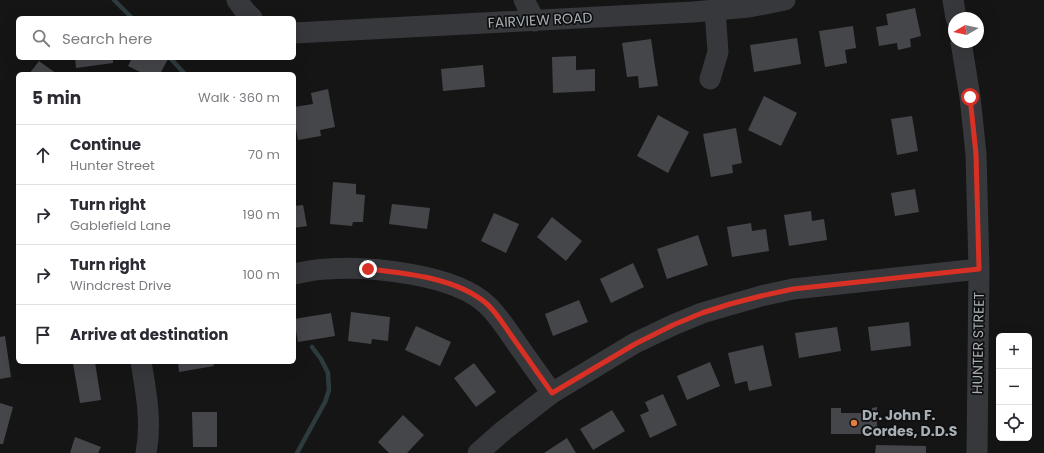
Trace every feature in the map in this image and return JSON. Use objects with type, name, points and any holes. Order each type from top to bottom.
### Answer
[{"type":"street","points":[[237,0],[250,16]]},
{"type":"street","points":[[524,0],[535,21]]},
{"type":"street","name":"FAIRVIEW ROAD","points":[[296,33],[715,10],[785,0]]},
{"type":"street","points":[[953,0],[955,12]]},
{"type":"street","points":[[710,79],[718,52],[715,10]]},
{"type":"street","name":"HUNTER STREET","points":[[962,48],[970,97],[976,154],[979,269],[977,453]]},
{"type":"street","points":[[296,274],[325,269],[368,269],[414,275],[444,282],[470,292],[487,304],[501,321],[552,393]]},
{"type":"street","points":[[478,453],[503,431],[552,393],[635,344],[673,325],[702,313],[730,304],[793,289],[979,269]]},
{"type":"street","points":[[141,364],[149,414],[149,433],[146,453]]},
{"type":"building","points":[[915,8],[921,36],[910,39],[911,47],[898,50],[897,43],[879,46],[876,27],[888,25],[886,14]]},
{"type":"building","points":[[853,26],[856,48],[845,50],[847,63],[825,67],[819,31]]},
{"type":"building","points":[[797,38],[801,64],[754,72],[750,45]]},
{"type":"building","points":[[651,39],[658,86],[639,88],[638,76],[627,77],[622,43]]},
{"type":"building","points":[[576,56],[576,70],[595,69],[595,91],[553,93],[552,57]]},
{"type":"building","points":[[75,60],[113,60],[113,63],[76,68]]},
{"type":"building","points":[[131,60],[167,60],[161,72],[140,72],[128,66]]},
{"type":"building","points":[[39,61],[54,72],[31,72]]},
{"type":"building","points":[[483,65],[485,87],[443,91],[441,69]]},
{"type":"building","points":[[328,89],[335,127],[320,130],[321,136],[298,140],[296,128],[296,107],[313,104],[311,93]]},
{"type":"building","points":[[764,96],[797,113],[781,146],[748,130]]},
{"type":"building","points":[[658,115],[689,132],[668,173],[637,156]]},
{"type":"building","points":[[912,116],[918,151],[897,155],[891,119]]},
{"type":"building","points":[[736,128],[742,163],[732,165],[733,173],[711,177],[703,134]]},
{"type":"building","points":[[333,182],[356,184],[356,194],[365,195],[363,222],[353,222],[352,226],[330,224]]},
{"type":"building","points":[[915,189],[919,212],[895,216],[891,193]]},
{"type":"building","points":[[392,204],[430,208],[427,229],[389,224]]},
{"type":"building","points":[[303,205],[307,226],[296,228],[296,206]]},
{"type":"building","points":[[811,211],[812,221],[824,219],[827,240],[789,246],[784,215]]},
{"type":"building","points":[[494,213],[519,224],[506,253],[481,241]]},
{"type":"building","points":[[552,217],[582,241],[566,261],[537,237]]},
{"type":"building","points":[[751,223],[752,231],[766,229],[769,251],[732,257],[727,227]]},
{"type":"building","points":[[698,235],[708,265],[667,279],[657,249]]},
{"type":"building","points":[[633,263],[644,287],[611,303],[600,279]]},
{"type":"building","points":[[579,300],[588,322],[553,336],[545,314]]},
{"type":"building","points":[[351,312],[390,317],[388,341],[372,339],[371,344],[348,341]]},
{"type":"building","points":[[331,313],[335,336],[298,342],[296,319]]},
{"type":"building","points":[[909,322],[911,346],[871,351],[868,327]]},
{"type":"building","points":[[416,326],[451,342],[440,366],[405,350]]},
{"type":"building","points":[[837,327],[841,351],[799,358],[795,333]]},
{"type":"building","points":[[5,336],[11,377],[0,379],[0,337]]},
{"type":"building","points":[[763,345],[772,386],[749,391],[747,381],[735,384],[728,353]]},
{"type":"building","points":[[710,362],[720,386],[687,400],[677,376]]},
{"type":"building","points":[[474,363],[496,392],[476,407],[454,378]]},
{"type":"building","points":[[73,364],[95,364],[101,400],[80,403]]},
{"type":"building","points":[[178,364],[214,364],[214,366],[179,372]]},
{"type":"building","points":[[663,394],[677,425],[650,438],[640,415],[649,411],[645,402]]},
{"type":"building","points":[[0,403],[13,407],[3,444],[0,444]]},
{"type":"building","name":"Dr. John F. Cordes, D.D.S","points":[[877,407],[877,434],[831,434],[831,408],[841,408],[841,413],[872,413],[872,408]]},
{"type":"building","points":[[612,410],[625,431],[593,450],[580,429]]},
{"type":"building","points":[[192,412],[217,412],[217,447],[193,447]]},
{"type":"building","points":[[403,415],[424,435],[407,453],[389,453],[378,442]]},
{"type":"building","points":[[75,437],[101,447],[98,453],[70,453]]},
{"type":"building","points":[[567,438],[576,453],[544,453]]},
{"type":"building","points":[[876,445],[926,446],[926,453],[875,453]]},
{"type":"waterway","points":[[114,0],[130,16]]},
{"type":"waterway","points":[[172,60],[183,72]]},
{"type":"waterway","points":[[297,453],[325,402],[329,390],[328,373],[321,359],[312,347]]},
{"type":"place","name":"Dr. John F. Cordes, D.D.S","points":[[854,423]]},
{"type":"route","points":[[368,269],[414,275],[444,282],[470,292],[487,304],[501,321],[552,393],[635,344],[673,325],[702,313],[730,304],[793,289],[979,269],[976,154],[970,97]]}]
